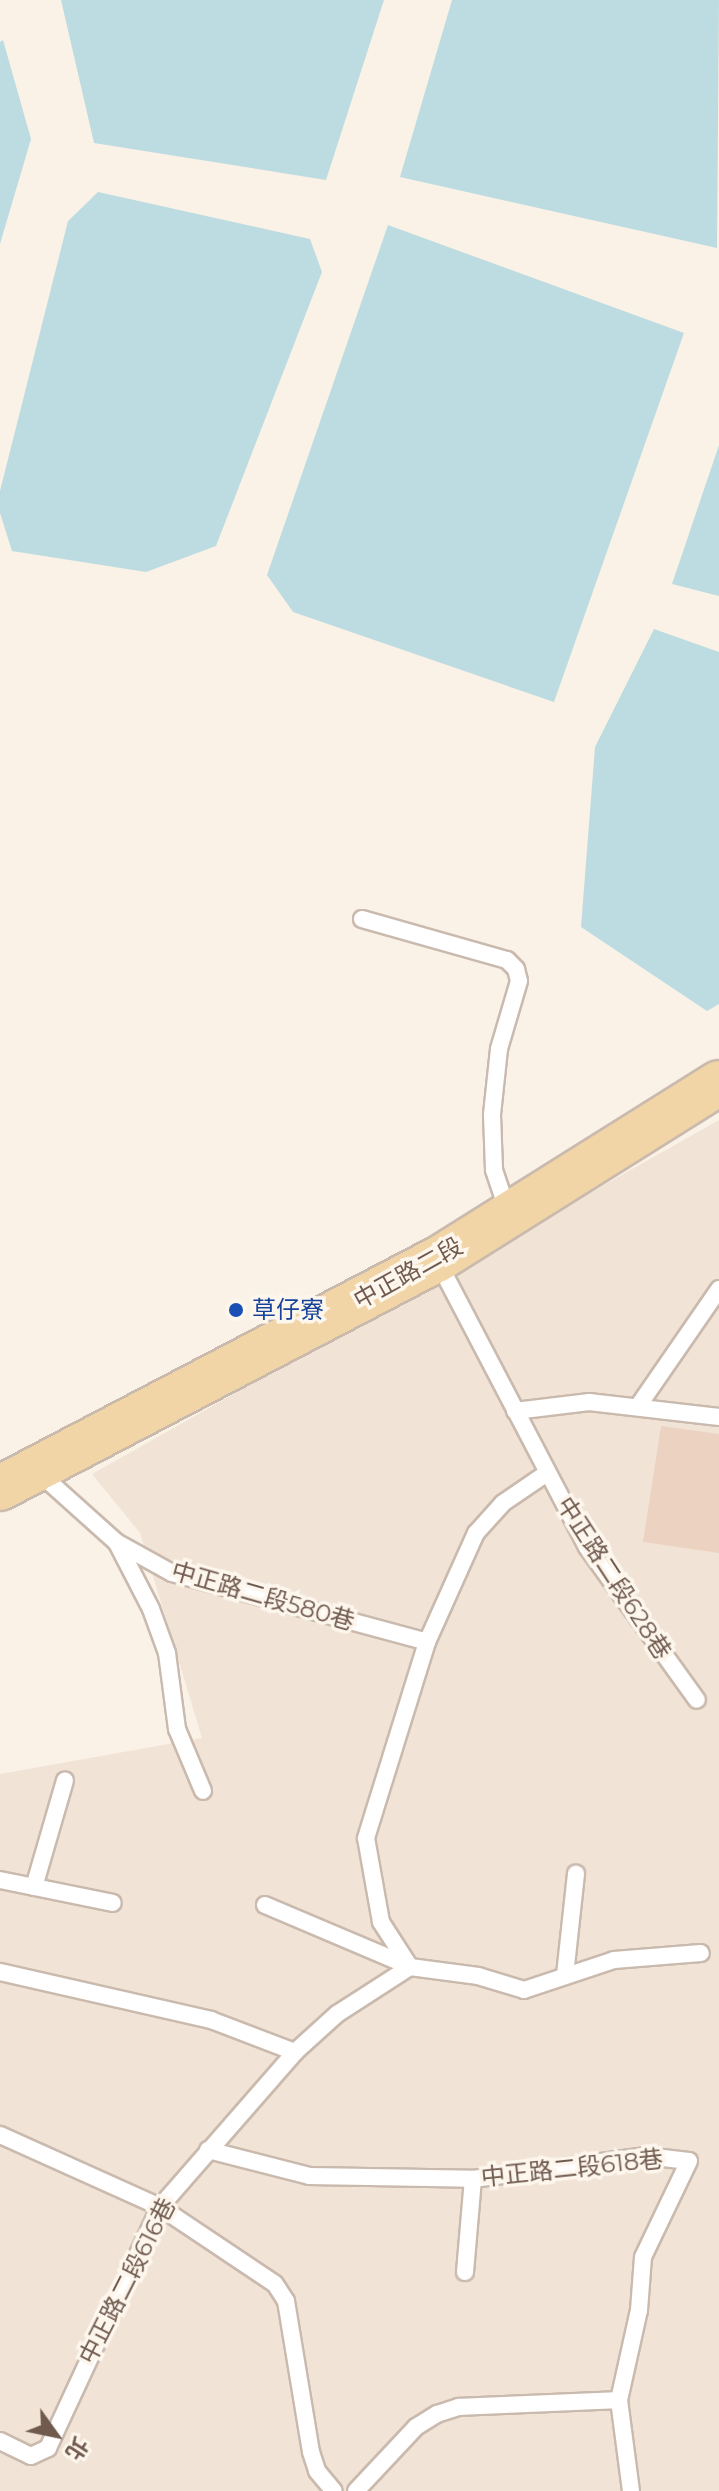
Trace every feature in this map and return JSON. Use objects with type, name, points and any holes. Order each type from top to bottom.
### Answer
[{"type":"main road","name":"中正路二段","points":[[17,1479],[437,1260],[508,1212],[719,1083]]},
{"type":"lane","points":[[362,919],[507,960],[516,969],[519,981],[499,1049],[492,1115],[494,1170],[508,1212]]},
{"type":"lane","name":"中正路二段628巷","points":[[437,1260],[587,1547],[697,1700]]},
{"type":"lane","points":[[639,1405],[719,1289]]},
{"type":"lane","points":[[515,1411],[589,1402],[639,1405],[719,1417]]},
{"type":"lane","points":[[410,1967],[381,1922],[365,1855],[427,1642],[485,1520],[547,1473]]},
{"type":"lane","name":"中正路二段580巷","points":[[17,1479],[116,1542],[172,1573],[427,1642]]},
{"type":"lane","points":[[116,1542],[162,1638],[177,1729],[203,1791]]},
{"type":"lane","points":[[34,1887],[65,1780]]},
{"type":"lane","points":[[565,1975],[576,1874]]},
{"type":"lane","points":[[0,1880],[113,1903]]},
{"type":"lane","points":[[265,1905],[410,1967],[478,1976],[515,1989],[614,1960],[701,1953]]},
{"type":"lane","name":"中正路二段616巷","points":[[0,2441],[31,2456],[48,2448],[160,2207],[295,2052],[337,2014],[410,1967]]},
{"type":"lane","points":[[0,1972],[211,2020],[295,2052]]},
{"type":"lane","points":[[0,2135],[160,2207],[239,2256],[275,2284],[286,2301],[311,2452],[317,2471],[334,2491]]},
{"type":"lane","name":"中正路二段618巷","points":[[208,2150],[309,2176],[473,2179],[646,2156],[689,2161],[643,2257],[639,2310],[619,2400],[631,2491]]},
{"type":"lane","points":[[465,2272],[473,2179]]},
{"type":"lane","points":[[356,2491],[416,2427],[437,2414],[459,2407],[619,2400]]},
{"type":"shaded area","name":"草仔寮","points":[[719,1120],[719,2491],[0,2491],[0,1774],[202,1738],[140,1533],[92,1474]]},
{"type":"water","points":[[61,0],[384,0],[326,180],[94,143]]},
{"type":"water","points":[[452,0],[719,0],[717,248],[400,177]]},
{"type":"water","points":[[3,40],[31,139],[0,244],[0,42]]},
{"type":"water","points":[[98,192],[310,239],[322,272],[216,546],[146,572],[12,551],[0,513],[0,491],[68,221]]},
{"type":"water","points":[[388,225],[684,333],[554,702],[293,612],[267,575]]},
{"type":"water","points":[[719,445],[719,596],[672,584]]},
{"type":"water","points":[[654,629],[719,652],[719,1004],[707,1011],[581,927],[595,747]]},
{"type":"building","points":[[661,1426],[719,1434],[719,1553],[643,1542]]},
{"type":"place","name":"草仔寮","points":[[236,1310]]}]
